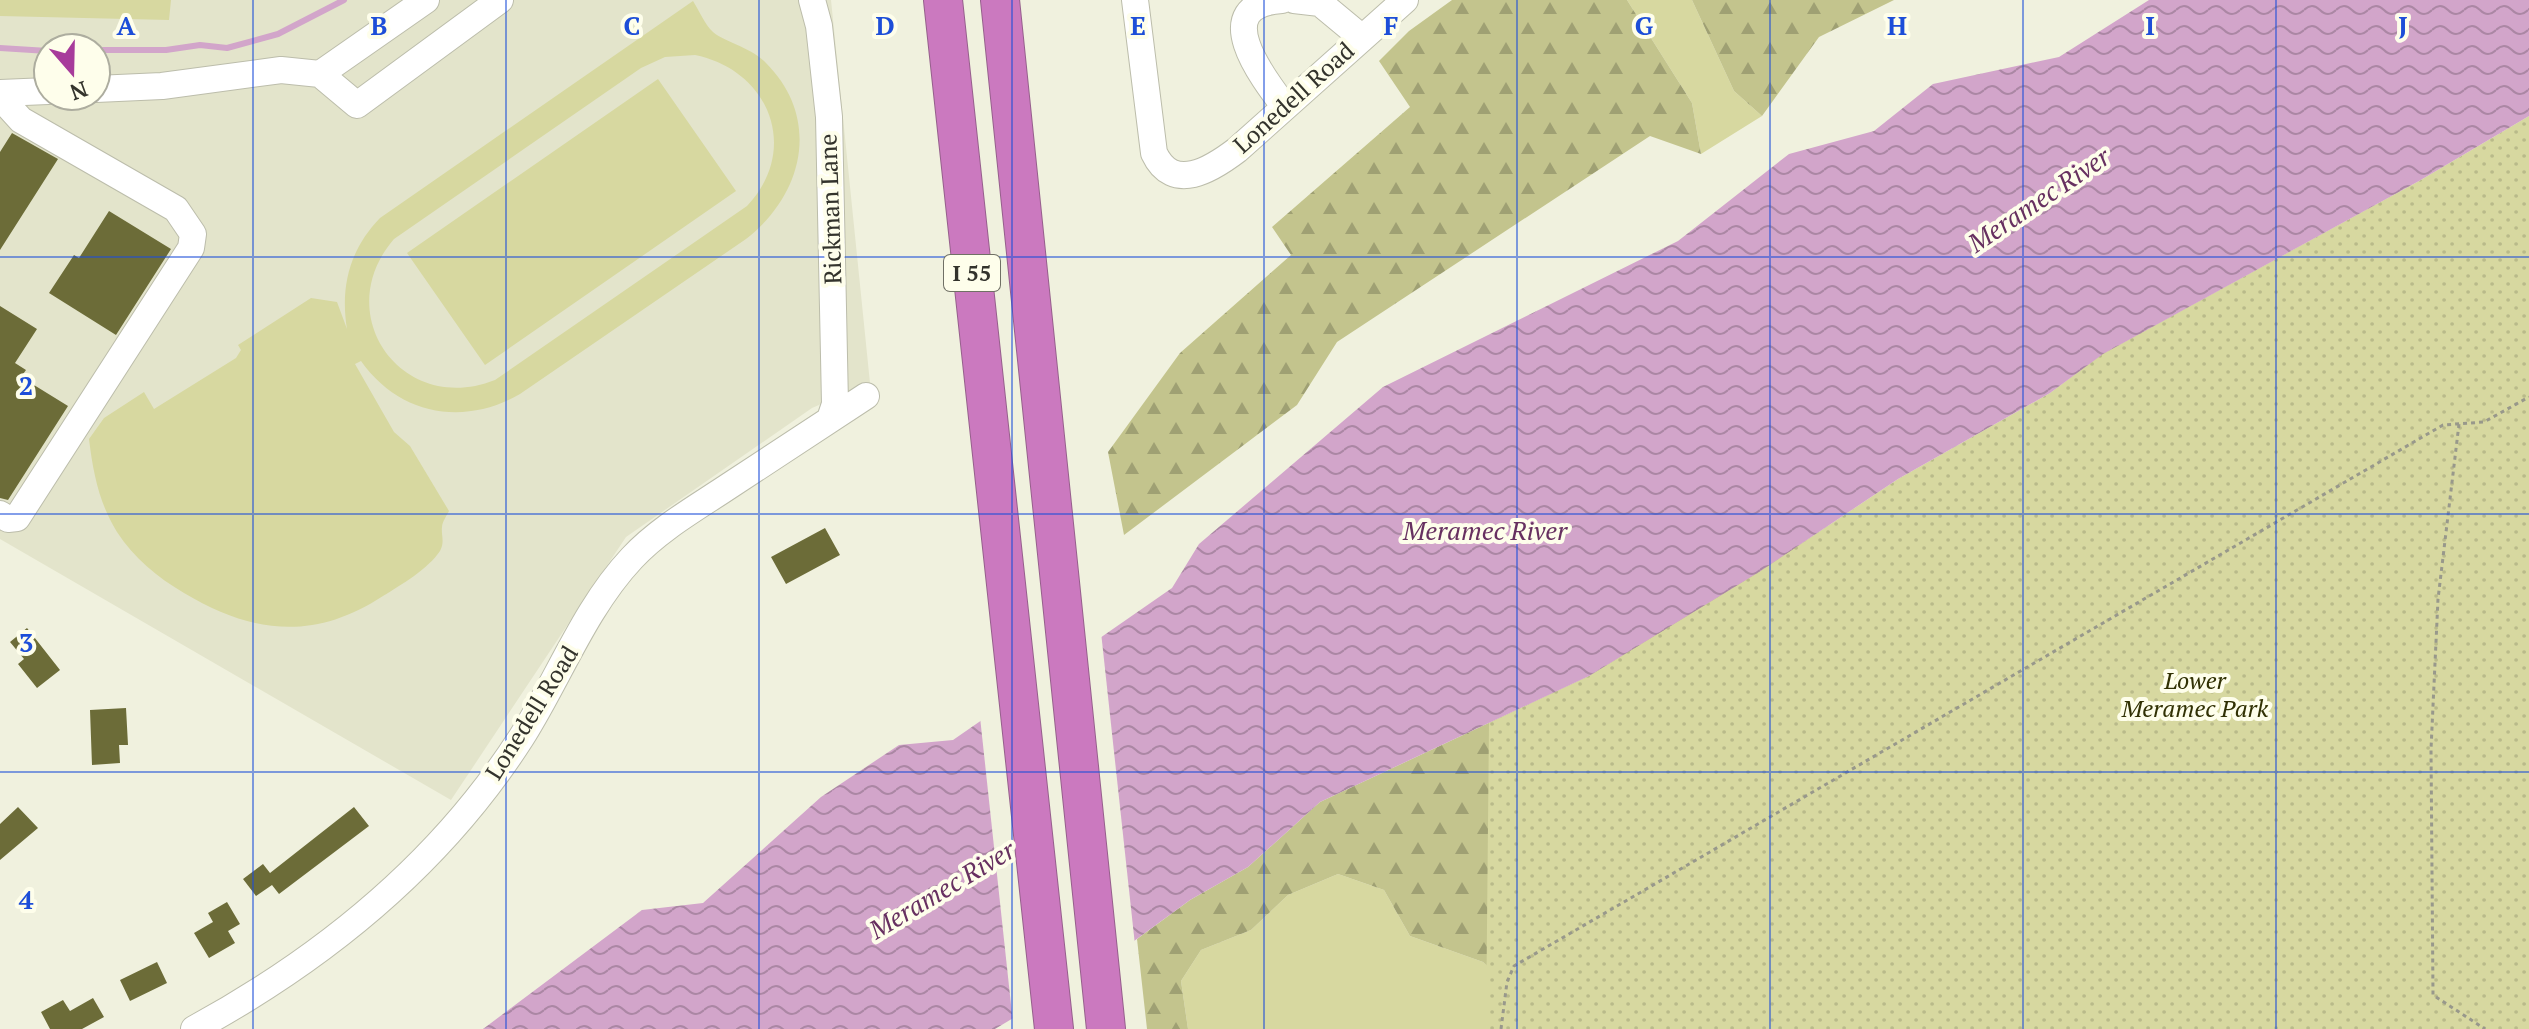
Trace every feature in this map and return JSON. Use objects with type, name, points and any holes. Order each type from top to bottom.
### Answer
[{"type":"highway","name":"I 55","points":[[943,0],[1054,1029]]},
{"type":"highway","name":"I 55","points":[[1000,0],[1050,511],[1106,1029]]},
{"type":"street","points":[[320,74],[426,0]]},
{"type":"street","points":[[112,88],[162,86],[281,70],[320,74],[357,105],[500,0]]},
{"type":"street","name":"Rickman Lane","points":[[812,0],[819,26],[830,148],[835,404],[830,419]]},
{"type":"street","name":"Lonedell Road","points":[[1135,0],[1151,138],[1157,159],[1174,174],[1190,175],[1215,165],[1405,0]]},
{"type":"street","points":[[1282,0],[1266,1],[1250,11],[1245,37],[1246,49],[1285,107]]},
{"type":"street","points":[[1294,0],[1320,3],[1341,17],[1361,37]]},
{"type":"street","points":[[0,95],[32,92]]},
{"type":"street","points":[[0,95],[21,120],[176,209],[193,234],[191,248],[17,518],[8,519],[0,514]]},
{"type":"street","name":"Lonedell Road","points":[[194,1029],[273,984],[319,953],[394,888],[437,843],[506,761],[611,583],[642,547],[866,396]]},
{"type":"path","points":[[1501,1029],[1507,982],[1514,966],[2443,425],[2484,422],[2529,397]]},
{"type":"path","points":[[2459,424],[2438,599],[2431,749],[2433,995],[2485,1029]]},
{"type":"shaded area","points":[[0,0],[831,0],[870,383],[812,408],[626,537],[451,800],[0,539]]},
{"type":"green space","points":[[0,0],[171,0],[169,20],[0,16]]},
{"type":"green space","points":[[1452,0],[1627,0],[1692,103],[1701,154],[1650,136],[1337,342],[1297,405],[1124,535],[1108,452],[1180,353],[1291,255],[1272,227],[1410,107],[1379,61],[1409,31]]},
{"type":"green space","points":[[1627,0],[1692,0],[1734,91],[1762,116],[1701,154],[1692,103]]},
{"type":"green space","points":[[1692,0],[1894,0],[1819,37],[1762,116],[1734,91]]},
{"type":"green space","points":[[693,1],[713,32],[766,63],[784,85],[795,108],[799,132],[798,156],[792,179],[766,221],[746,239],[520,394],[477,410],[434,410],[394,394],[361,361],[355,364],[394,432],[410,446],[449,511],[442,525],[440,551],[398,587],[332,620],[308,626],[284,627],[234,617],[174,587],[131,550],[117,532],[101,499],[89,439],[104,418],[144,392],[154,409],[236,358],[241,350],[238,345],[311,298],[337,302],[347,329],[345,298],[350,269],[361,242],[380,218]],"holes":[[[695,55],[721,63],[742,77],[758,94],[769,115],[774,137],[772,160],[763,184],[747,206],[495,380],[461,388],[431,384],[405,371],[385,352],[373,326],[369,298],[376,268],[394,239],[641,68],[665,57]]]},
{"type":"green space","points":[[658,79],[736,191],[485,365],[407,253]]},
{"type":"green space","name":"Lower Meramec Park","points":[[2529,116],[2529,1029],[1486,1029],[1489,723],[1589,676],[1759,572],[1898,479],[2050,393],[2102,354],[2419,181]]},
{"type":"green space","points":[[1821,531],[1517,991],[1483,962],[1410,936],[1384,890],[1338,874],[1288,895],[1251,930],[1201,950],[1181,981],[1188,1029],[1147,1029],[1137,939],[1190,900],[1248,867],[1320,802],[1589,676]]},
{"type":"green space","points":[[1338,874],[1384,890],[1410,936],[1483,962],[1497,973],[1486,1029],[1188,1029],[1181,981],[1201,950],[1251,930],[1288,895]]},
{"type":"water","name":"Meramec River","points":[[2149,0],[2529,0],[2529,116],[2419,181],[2103,354],[2050,393],[1898,479],[1759,572],[1589,676],[1320,802],[1248,867],[1190,900],[1100,966],[995,1029],[483,1029],[642,910],[703,903],[821,797],[899,745],[953,740],[1172,588],[1199,544],[1383,387],[1678,241],[1789,154],[1874,131],[1933,84],[2059,57]]},
{"type":"pier","points":[[1101,632],[1135,945],[1013,1023],[980,717]]},
{"type":"building","points":[[12,133],[58,159],[0,250],[0,152]]},
{"type":"building","points":[[109,211],[171,249],[116,335],[49,293],[74,255],[79,258]]},
{"type":"building","points":[[0,306],[37,329],[15,363],[26,370],[21,377],[68,406],[8,500],[0,498]]},
{"type":"building","points":[[825,528],[840,555],[786,584],[771,557]]},
{"type":"building","points":[[27,628],[60,670],[37,688],[18,664],[24,659],[10,642]]},
{"type":"building","points":[[126,708],[128,745],[119,745],[120,763],[92,765],[90,710]]},
{"type":"building","points":[[18,807],[38,828],[0,860],[0,824]]},
{"type":"building","points":[[354,807],[369,826],[279,894],[272,885],[256,896],[243,879],[263,864],[270,873]]},
{"type":"building","points":[[227,902],[240,924],[228,931],[235,943],[209,958],[194,933],[213,922],[208,913]]},
{"type":"building","points":[[157,962],[167,983],[130,1001],[120,980]]},
{"type":"building","points":[[93,998],[104,1017],[82,1029],[50,1029],[41,1012],[63,1000],[70,1011]]},
{"type":"waterway","points":[[112,50],[166,50],[200,45],[227,48],[278,34],[344,0]]},
{"type":"waterway","points":[[0,48],[32,50]]}]
